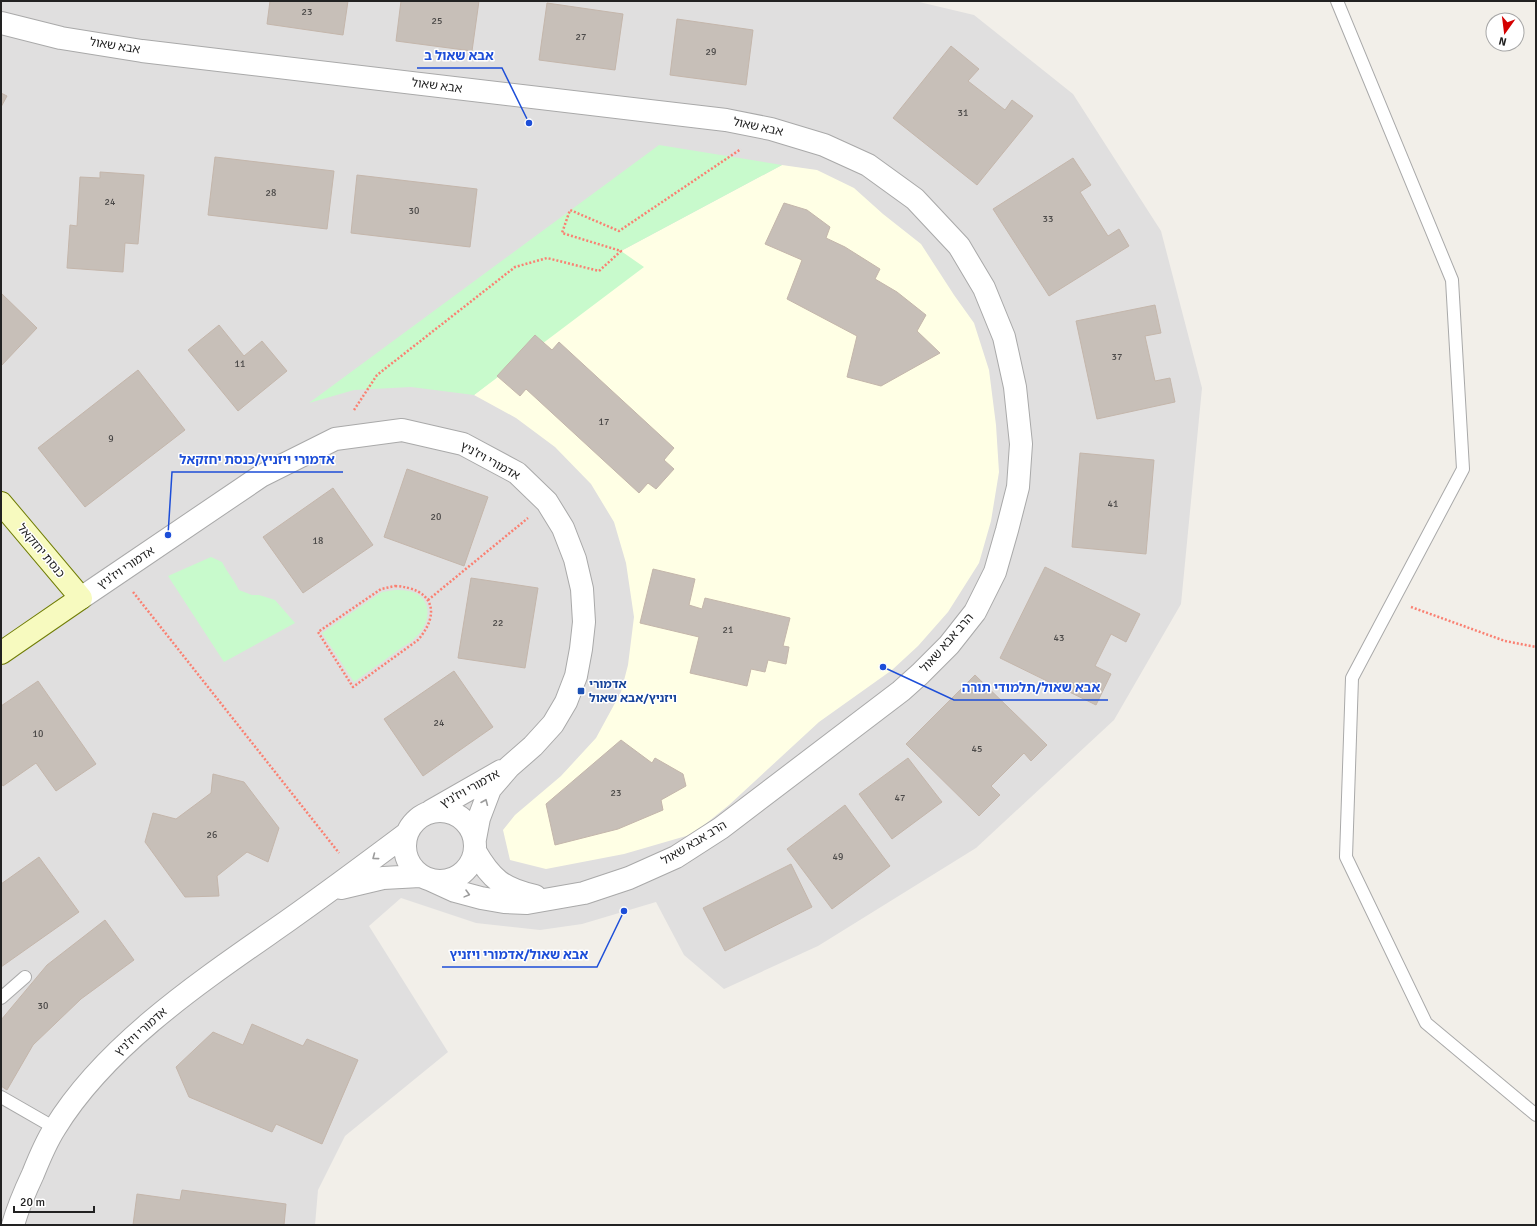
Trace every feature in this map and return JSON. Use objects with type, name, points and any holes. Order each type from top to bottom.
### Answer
[{"type":"street","name":"אבא שאול","points":[[1,23],[61,38],[142,50],[726,120],[771,129],[824,145],[868,165]]},
{"type":"street","name":"הרב אבא שאול","points":[[426,878],[455,891],[481,898],[504,902],[527,903],[552,900],[590,892],[629,878],[676,857],[721,828],[901,691],[949,645],[975,612],[995,572],[1018,487],[1021,444],[1015,387],[1004,337],[984,288],[959,246],[915,199],[868,165]]},
{"type":"street","name":"אדמורי ויז'ניץ","points":[[1,653],[261,476],[335,439],[402,430],[463,444],[518,473],[548,502],[563,528],[575,559],[582,588],[584,622],[576,676],[569,695],[556,718],[533,746],[509,767],[490,789],[479,818],[475,845]]},
{"type":"street","name":"כנסת יחזקאל","points":[[1,503],[81,598]]},
{"type":"street","name":"אדמורי ויז'ניץ","points":[[430,811],[509,767]]},
{"type":"street","points":[[442,810],[454,813],[464,819],[471,828],[475,845],[472,862],[464,871],[454,878],[443,881],[426,878],[411,867],[406,857],[404,846],[406,834],[411,824],[420,816],[430,811],[442,810]]},
{"type":"street","name":"אדמורי ויז'ניץ","points":[[13,1225],[17,1209],[55,1128],[78,1094],[119,1051],[157,1017],[225,964],[330,891],[406,834]]},
{"type":"street","name":"הרב אבא שאול","points":[[475,845],[484,868],[503,885],[520,893],[552,900]]},
{"type":"street","name":"אדמורי ויז'ניץ","points":[[330,891],[383,878],[426,878]]},
{"type":"lane","points":[[1337,1],[1452,280],[1463,469],[1352,678],[1346,857],[1426,1023],[1536,1115]]},
{"type":"lane","points":[[1,998],[25,977]]},
{"type":"lane","points":[[1,1097],[55,1128]]},
{"type":"path","points":[[335,439],[377,375],[515,267],[547,258],[599,271],[621,252],[562,233],[570,210],[619,231],[771,129]]},
{"type":"path","points":[[428,600],[548,502]]},
{"type":"path","points":[[118,573],[354,872]]},
{"type":"path","points":[[395,586],[406,586],[416,589],[428,600],[431,616],[429,624],[418,640],[353,687],[318,632],[380,589],[395,586]]},
{"type":"path","points":[[1393,601],[1505,641],[1536,647]]},
{"type":"shaded area","points":[[1,1],[915,1],[974,15],[1073,94],[1161,231],[1202,388],[1181,604],[1114,720],[976,848],[818,946],[724,989],[684,955],[656,902],[582,924],[540,930],[476,923],[401,898],[369,926],[448,1052],[345,1136],[318,1190],[315,1225],[1,1225]]},
{"type":"shaded area","points":[[782,165],[817,170],[854,188],[883,214],[921,244],[974,323],[989,370],[996,425],[999,472],[991,521],[979,563],[948,612],[918,646],[892,670],[819,722],[729,805],[693,834],[624,854],[546,869],[510,860],[503,830],[515,815],[561,776],[596,738],[621,692],[628,665],[634,617],[626,563],[614,522],[591,484],[555,447],[516,418],[474,395],[635,268],[621,251]]},
{"type":"green space","points":[[659,145],[782,165],[621,251],[644,267],[474,395],[411,387],[354,390],[309,403]]},
{"type":"green space","points":[[211,557],[222,562],[239,590],[252,595],[259,595],[275,600],[295,623],[224,662],[168,576]]},
{"type":"green space","points":[[395,590],[416,593],[422,598],[427,606],[427,617],[425,624],[413,640],[354,682],[322,633],[382,592]]},
{"type":"building","points":[[270,1],[348,1],[343,35],[267,24]]},
{"type":"building","points":[[401,1],[479,1],[472,51],[396,41]]},
{"type":"building","points":[[547,3],[623,14],[615,70],[539,60]]},
{"type":"building","points":[[677,19],[753,30],[746,85],[670,75]]},
{"type":"building","points":[[951,46],[979,69],[968,81],[1005,110],[1012,100],[1033,116],[977,185],[893,118]]},
{"type":"building","points":[[1,93],[7,96],[1,107]]},
{"type":"building","points":[[215,157],[334,171],[327,229],[208,215]]},
{"type":"building","points":[[1073,158],[1091,185],[1080,192],[1108,236],[1119,229],[1129,246],[1049,296],[993,209]]},
{"type":"building","points":[[100,172],[144,175],[138,244],[125,243],[123,272],[67,268],[70,225],[77,226],[80,177],[100,178]]},
{"type":"building","points":[[357,175],[477,189],[470,247],[351,233]]},
{"type":"building","points":[[784,203],[807,210],[830,227],[826,238],[845,247],[880,269],[875,279],[897,292],[926,315],[917,331],[940,353],[881,386],[847,377],[857,336],[787,299],[802,260],[765,244]]},
{"type":"building","points":[[1,293],[37,328],[1,366]]},
{"type":"building","points":[[1155,305],[1161,333],[1145,336],[1155,381],[1170,378],[1175,402],[1097,419],[1076,321]]},
{"type":"building","points":[[219,325],[244,356],[262,341],[287,371],[238,411],[188,350]]},
{"type":"building","points":[[535,335],[552,350],[559,342],[674,448],[664,460],[674,469],[656,489],[648,483],[639,493],[526,389],[520,396],[497,376]]},
{"type":"building","points":[[138,370],[185,430],[85,507],[38,448]]},
{"type":"building","points":[[1080,453],[1154,460],[1146,554],[1072,547]]},
{"type":"building","points":[[407,469],[488,497],[464,566],[384,537]]},
{"type":"building","points":[[333,488],[373,545],[303,593],[263,537]]},
{"type":"building","points":[[1045,567],[1140,614],[1126,642],[1111,634],[1095,666],[1111,674],[1096,705],[1000,658]]},
{"type":"building","points":[[653,569],[695,579],[689,605],[702,609],[705,598],[790,618],[783,646],[789,647],[786,664],[768,660],[765,672],[751,669],[747,686],[690,673],[699,637],[640,623]]},
{"type":"building","points":[[471,578],[538,588],[525,668],[458,658]]},
{"type":"building","points":[[454,671],[493,727],[423,776],[384,719]]},
{"type":"building","points":[[975,675],[1047,745],[1031,761],[1024,753],[991,786],[1000,795],[979,816],[906,744]]},
{"type":"building","points":[[38,681],[96,764],[56,791],[36,763],[3,786],[1,783],[1,706]]},
{"type":"building","points":[[621,740],[652,763],[655,758],[683,774],[686,786],[661,800],[663,810],[618,829],[555,845],[546,804]]},
{"type":"building","points":[[908,758],[942,802],[892,839],[859,794]]},
{"type":"building","points":[[213,774],[244,782],[279,828],[268,862],[247,852],[217,876],[219,896],[185,897],[145,842],[153,813],[176,819],[211,793]]},
{"type":"building","points":[[845,805],[890,866],[832,909],[787,849]]},
{"type":"building","points":[[39,857],[79,912],[1,967],[1,884]]},
{"type":"building","points":[[791,864],[812,907],[725,951],[703,908]]},
{"type":"building","points":[[105,920],[134,960],[81,999],[33,1045],[7,1090],[1,1086],[1,1020],[47,965]]},
{"type":"building","points":[[252,1024],[303,1046],[307,1039],[358,1060],[322,1144],[276,1124],[272,1132],[189,1097],[176,1067],[213,1032],[243,1045]]},
{"type":"building","points":[[182,1190],[286,1204],[284,1225],[133,1225],[137,1194],[180,1200]]},
{"type":"place","name":"אבא שאול ב","points":[[529,123]]},
{"type":"place","name":"אדמורי ויזניץ/כנסת יחזקאל","points":[[168,535]]},
{"type":"place","name":"אבא שאול/תלמודי תורה","points":[[883,667]]},
{"type":"place","name":"אדמורי ויזניץ/אבא שאול","points":[[581,691]]},
{"type":"place","name":"אבא שאול/אדמורי ויזניץ","points":[[624,911]]}]
